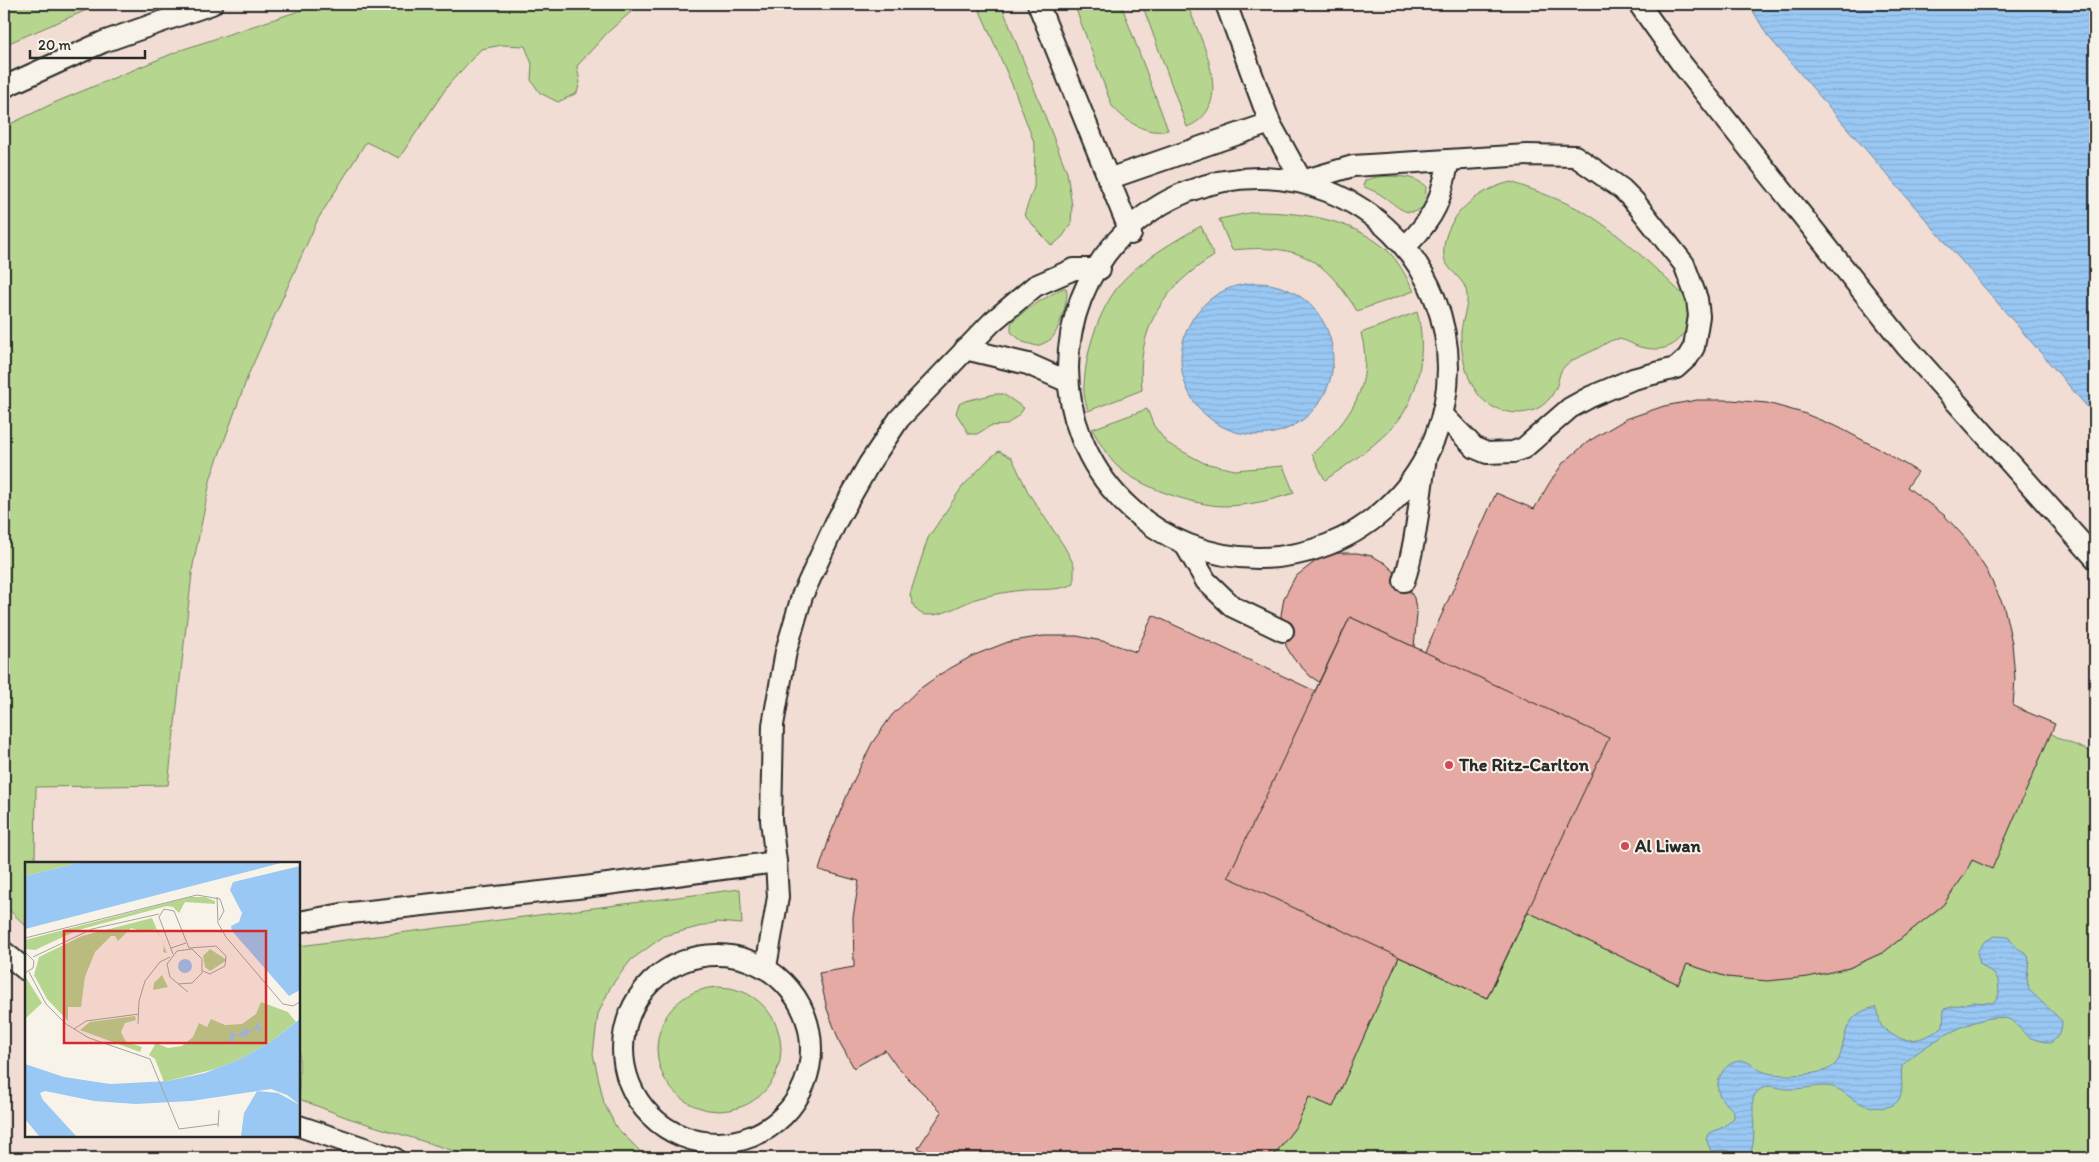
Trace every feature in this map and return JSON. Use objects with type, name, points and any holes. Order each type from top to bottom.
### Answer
[{"type":"lane","points":[[4,87],[103,42],[212,4]]},
{"type":"lane","points":[[1038,4],[1131,234]]},
{"type":"lane","points":[[1226,4],[1270,123],[1302,180]]},
{"type":"lane","points":[[1639,4],[1681,63],[1906,346],[2095,558]]},
{"type":"lane","points":[[1108,179],[1270,123]]},
{"type":"lane","points":[[1302,180],[1353,166],[1527,154],[1576,156],[1622,189],[1634,201],[1684,264],[1697,299],[1699,316],[1694,347],[1688,358],[1676,368],[1633,379],[1570,408],[1524,448],[1500,453],[1487,452],[1475,448],[1443,414]]},
{"type":"lane","points":[[1408,244],[1434,213],[1441,196],[1449,160]]},
{"type":"lane","points":[[1271,176],[1302,180],[1332,189],[1361,203],[1386,222],[1408,244],[1423,266],[1436,290],[1446,321],[1450,352],[1449,383],[1443,414],[1427,452],[1407,481],[1375,514],[1352,530],[1327,543],[1300,552],[1272,556],[1244,556],[1187,548],[1164,537],[1139,521],[1118,501],[1099,478],[1071,426],[1064,380],[1067,347],[1074,322],[1085,294],[1100,269],[1121,242],[1144,222],[1169,206],[1196,192],[1238,181],[1271,176]]},
{"type":"lane","points":[[766,968],[778,897],[771,820],[773,725],[786,651],[802,596],[836,522],[899,419],[992,322],[1034,286],[1074,269],[1100,269]]},
{"type":"lane","points":[[965,348],[1028,364],[1064,380]]},
{"type":"lane","points":[[1404,581],[1413,555],[1427,452]]},
{"type":"lane","points":[[1187,548],[1206,581],[1233,607],[1283,631]]},
{"type":"lane","points":[[300,922],[342,914],[577,888],[776,862]]},
{"type":"lane","points":[[4,952],[25,969]]},
{"type":"lane","points":[[711,955],[736,957],[766,968],[780,979],[797,997],[807,1020],[812,1044],[810,1068],[802,1091],[789,1112],[770,1128],[747,1139],[723,1143],[698,1141],[675,1134],[654,1120],[638,1101],[627,1079],[623,1055],[624,1030],[632,1007],[646,986],[665,971],[687,960],[711,955]]},
{"type":"lane","points":[[300,1126],[394,1158]]},
{"type":"shaded area","points":[[4,4],[1749,4],[1767,35],[2095,416],[2095,1158],[4,1158]]},
{"type":"green space","points":[[4,4],[101,4],[4,45]]},
{"type":"green space","points":[[320,4],[640,4],[608,32],[577,66],[580,82],[577,93],[558,102],[540,93],[531,80],[532,64],[525,46],[502,45],[481,49],[449,84],[399,158],[366,142],[318,219],[249,373],[211,477],[193,565],[168,785],[36,787],[35,862],[25,862],[25,925],[4,905],[4,127],[56,102],[181,50]]},
{"type":"green space","points":[[814,4],[850,4],[837,8],[822,8]]},
{"type":"green space","points":[[977,4],[1001,4],[1067,172],[1072,206],[1071,224],[1063,236],[1052,246],[1024,215],[1034,187],[1035,145],[1014,89]]},
{"type":"green space","points":[[1074,4],[1121,4],[1168,130],[1152,131],[1137,126],[1123,117],[1112,106]]},
{"type":"green space","points":[[1142,4],[1187,4],[1200,35],[1211,71],[1213,88],[1210,104],[1202,117],[1187,127]]},
{"type":"green space","points":[[1377,177],[1403,177],[1416,180],[1426,187],[1425,205],[1419,210],[1408,212],[1363,186],[1365,180]]},
{"type":"green space","points":[[1511,182],[1568,204],[1600,222],[1640,254],[1690,301],[1688,323],[1679,340],[1672,345],[1653,349],[1640,347],[1625,340],[1616,339],[1610,341],[1566,365],[1561,372],[1553,394],[1540,407],[1516,413],[1507,412],[1488,404],[1474,388],[1465,365],[1461,342],[1467,300],[1466,289],[1444,259],[1444,246],[1447,234],[1459,213],[1467,204],[1488,190]]},
{"type":"green space","points":[[1254,212],[1289,213],[1323,219],[1356,230],[1372,239],[1390,253],[1402,269],[1414,291],[1357,311],[1332,277],[1306,257],[1274,249],[1232,250],[1219,219]]},
{"type":"green space","points":[[1201,226],[1214,256],[1180,281],[1167,296],[1157,312],[1149,329],[1144,348],[1141,368],[1142,390],[1088,411],[1084,388],[1087,358],[1099,319],[1112,295],[1128,276],[1147,260]]},
{"type":"green space","points":[[1066,288],[1067,292],[1065,306],[1058,328],[1050,339],[1037,346],[1023,342],[1011,332],[1011,324],[1014,320],[1043,299]]},
{"type":"green space","points":[[1417,312],[1420,325],[1421,354],[1416,384],[1405,411],[1381,438],[1325,480],[1312,454],[1338,428],[1356,401],[1362,386],[1365,369],[1361,333]]},
{"type":"green space","points":[[995,394],[1003,394],[1024,408],[1019,415],[1006,425],[990,426],[977,434],[969,434],[956,413],[959,404]]},
{"type":"green space","points":[[1147,409],[1154,426],[1167,443],[1204,463],[1235,470],[1283,466],[1294,493],[1241,505],[1210,505],[1167,494],[1139,481],[1114,463],[1092,429]]},
{"type":"green space","points":[[999,451],[1012,458],[1029,494],[1064,546],[1074,565],[1074,584],[1056,589],[1024,590],[998,594],[976,599],[935,615],[924,615],[913,605],[910,594],[928,538],[962,487]]},
{"type":"green space","points":[[2051,733],[2060,739],[2095,753],[2095,1158],[1272,1158],[1297,1125],[1309,1097],[1333,1107],[1399,957],[1487,998],[1528,912],[1678,984],[1687,964],[1727,977],[1849,968],[1884,952],[1943,905],[1965,874],[1972,860],[1992,868]]},
{"type":"green space","points":[[740,889],[742,924],[717,922],[664,936],[631,960],[611,986],[598,1014],[593,1054],[604,1103],[616,1127],[642,1153],[652,1158],[477,1158],[348,1118],[300,1099],[300,946]]},
{"type":"green space","points":[[719,987],[743,991],[763,1005],[777,1025],[781,1049],[777,1073],[763,1093],[743,1107],[719,1111],[695,1107],[675,1093],[661,1073],[657,1049],[661,1025],[675,1005],[695,991]]},
{"type":"water","points":[[1749,4],[2095,4],[2095,416],[1767,35]]},
{"type":"water","points":[[1257,283],[1286,289],[1311,305],[1327,330],[1333,359],[1327,388],[1311,413],[1286,429],[1257,435],[1228,429],[1203,413],[1187,388],[1181,359],[1187,330],[1203,305],[1228,289]]},
{"type":"water","points":[[1995,936],[2008,937],[2016,947],[2027,954],[2029,959],[2027,978],[2029,990],[2062,1021],[2056,1039],[2050,1043],[2030,1038],[2011,1020],[1997,1017],[1967,1025],[1951,1032],[1910,1058],[1902,1066],[1902,1089],[1897,1102],[1880,1108],[1867,1106],[1833,1087],[1822,1086],[1792,1089],[1767,1086],[1755,1094],[1753,1099],[1754,1130],[1752,1146],[1747,1158],[1737,1158],[1729,1151],[1711,1151],[1706,1139],[1708,1134],[1725,1126],[1734,1118],[1734,1112],[1721,1098],[1718,1086],[1724,1069],[1729,1065],[1734,1062],[1744,1061],[1764,1072],[1779,1075],[1809,1074],[1826,1070],[1838,1061],[1848,1026],[1854,1018],[1863,1011],[1876,1007],[1881,1025],[1896,1037],[1910,1040],[1931,1034],[1943,1026],[1944,1009],[1972,1002],[1992,1003],[1997,999],[1999,993],[1998,980],[1995,975],[1980,964],[1977,952],[1984,942]]},
{"type":"building","name":"The Ritz-Carlton","points":[[1697,400],[1767,403],[1803,413],[1840,428],[1883,451],[1918,472],[1907,487],[1944,515],[1967,540],[1987,571],[2004,607],[2012,643],[2015,678],[2013,706],[2055,724],[1992,869],[1972,860],[1965,874],[1943,905],[1884,952],[1849,968],[1808,977],[1767,981],[1727,977],[1687,964],[1678,984],[1528,912],[1487,998],[1399,957],[1333,1107],[1309,1097],[1297,1125],[1272,1158],[937,1158],[918,1148],[942,1112],[897,1067],[885,1050],[854,1068],[840,1043],[827,1009],[819,973],[854,967],[853,917],[859,881],[819,870],[831,833],[872,743],[892,715],[918,690],[942,673],[972,656],[1008,642],[1043,636],[1077,636],[1107,642],[1136,652],[1153,615],[1315,691],[1350,617],[1425,652],[1496,493],[1534,509],[1563,463],[1589,441],[1626,419],[1664,406]]},
{"type":"building","points":[[1339,553],[1357,553],[1372,556],[1385,563],[1404,581],[1414,598],[1417,614],[1414,647],[1350,617],[1319,682],[1310,676],[1293,658],[1286,646],[1281,615],[1284,598],[1295,577],[1321,557]]},
{"type":"building","points":[[1350,617],[1609,738],[1487,998],[1228,877]]},
{"type":"place","name":"The Ritz-Carlton","points":[[1449,765]]},
{"type":"place","name":"Al Liwan","points":[[1625,846]]}]
